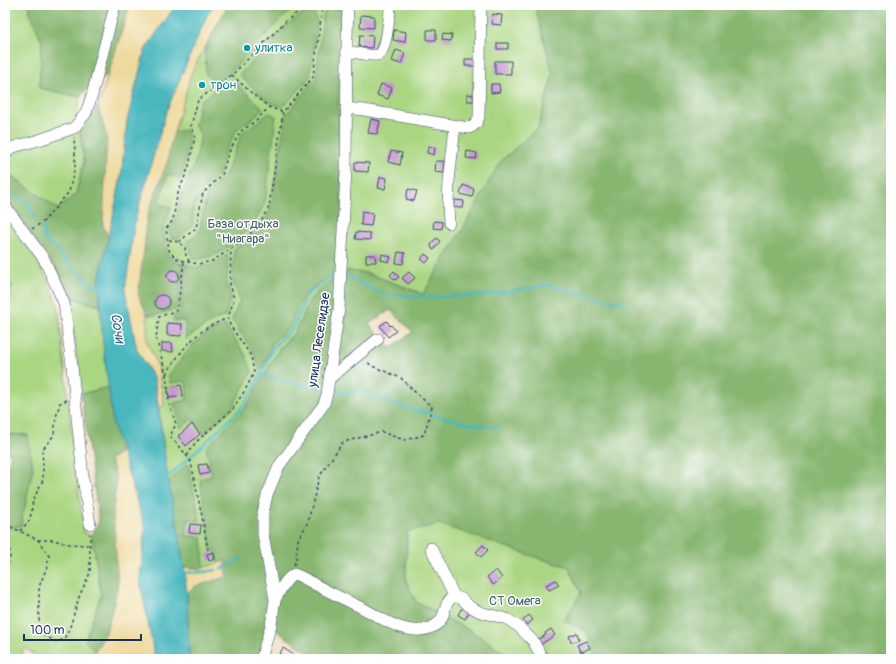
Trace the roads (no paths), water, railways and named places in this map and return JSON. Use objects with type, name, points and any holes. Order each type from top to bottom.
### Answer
[{"type":"street","points":[[5,155],[10,148],[74,128],[86,113],[115,5]]},
{"type":"street","name":"улица Леселидзе","points":[[261,659],[271,626],[275,600],[263,534],[263,513],[267,495],[279,466],[324,404],[327,394],[339,310],[346,170],[346,51],[348,5]]},
{"type":"street","points":[[346,51],[373,55],[381,52],[385,42],[390,5]]},
{"type":"street","points":[[346,108],[469,128],[474,126],[477,123],[478,117],[481,5]]},
{"type":"street","points":[[449,224],[449,181],[455,126]]},
{"type":"street","points":[[5,206],[44,259],[64,303],[83,478],[90,524]]},
{"type":"street","points":[[329,379],[378,339]]},
{"type":"street","points":[[431,548],[454,596],[462,599],[469,606],[480,612],[507,619],[518,626],[533,641],[543,659]]},
{"type":"street","points":[[275,600],[280,590],[290,577],[294,574],[299,575],[394,625],[412,630],[424,630],[437,624],[441,620],[449,599],[454,596]]},
{"type":"water","name":"Сочи","points":[[176,5],[214,5],[207,15],[166,112],[135,220],[125,290],[137,350],[154,378],[168,482],[178,529],[187,594],[189,659],[155,659],[140,580],[145,527],[113,424],[103,343],[99,282],[121,178],[127,121],[145,50]]},
{"type":"waterway","points":[[886,5],[891,6]]},
{"type":"waterway","points":[[5,192],[10,196],[26,200],[36,220]]},
{"type":"waterway","points":[[44,227],[43,237],[90,284],[101,288]]},
{"type":"waterway","points":[[168,477],[241,409],[261,375],[274,346],[293,328],[308,294],[333,275]]},
{"type":"waterway","points":[[347,276],[385,295],[434,297],[488,295],[548,285],[625,304]]},
{"type":"waterway","points":[[261,375],[323,389]]},
{"type":"waterway","points":[[331,390],[367,395],[404,407],[466,423],[499,427]]},
{"type":"waterway","points":[[221,569],[242,558]]},
{"type":"waterway","points":[[182,572],[207,572],[216,570]]},
{"type":"place","name":"улитка","points":[[247,48]]},
{"type":"place","name":"трон","points":[[202,85]]},
{"type":"park label","name":"База отдыха \"Ниагара\"","points":[[243,232]]},
{"type":"park label","name":"СТ Омега","points":[[515,601]]}]
